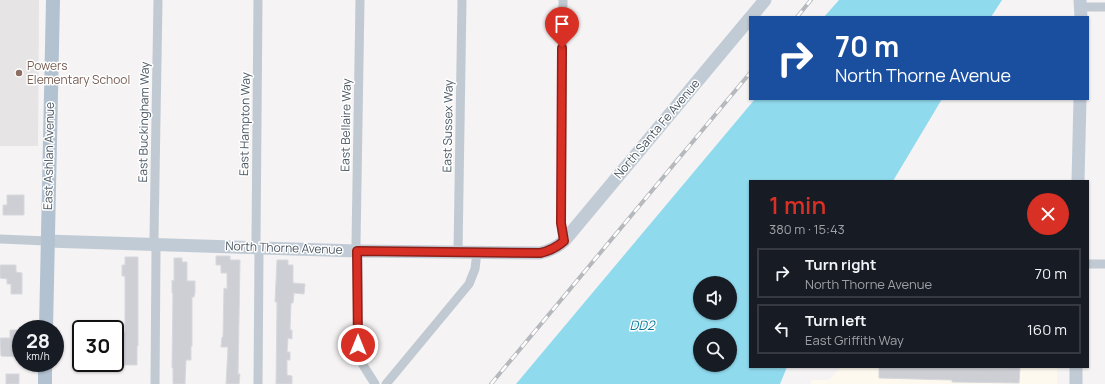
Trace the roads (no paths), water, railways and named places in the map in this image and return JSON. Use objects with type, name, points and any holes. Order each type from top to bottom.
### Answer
[{"type":"main road","name":"East Ashlan Avenue","points":[[46,320],[52,0]]},
{"type":"main road","points":[[45,372],[45,384]]},
{"type":"street","name":"East Buckingham Way","points":[[155,384],[156,252],[154,237],[158,0]]},
{"type":"street","name":"East Hampton Way","points":[[258,0],[256,241],[259,254],[258,384]]},
{"type":"street","name":"East Bellaire Way","points":[[360,0],[356,242],[358,345],[363,365],[375,384]]},
{"type":"street","name":"East Sussex Way","points":[[458,252],[462,0]]},
{"type":"street","points":[[563,0],[561,223],[564,241]]},
{"type":"street","name":"North Santa Fe Avenue","points":[[752,16],[765,0]]},
{"type":"street","points":[[1080,8],[1105,7]]},
{"type":"street","name":"North Santa Fe Avenue","points":[[564,241],[749,19]]},
{"type":"street","points":[[1078,180],[1080,100]]},
{"type":"street","name":"North Thorne Avenue","points":[[0,239],[357,251],[540,253],[556,248],[564,241]]},
{"type":"street","points":[[386,384],[469,284],[475,269],[477,252]]},
{"type":"street","points":[[1089,264],[1105,264]]},
{"type":"street","points":[[1076,368],[1076,384]]},
{"type":"water","points":[[839,0],[1002,0],[992,16],[825,16]]},
{"type":"water","name":"DD2","points":[[754,100],[941,100],[894,180],[749,180],[749,368],[787,368],[780,384],[516,384]]},
{"type":"railway","points":[[798,16],[811,0]]},
{"type":"railway","points":[[491,384],[749,74]]},
{"type":"place","name":"Powers Elementary School","points":[[19,73]]}]
